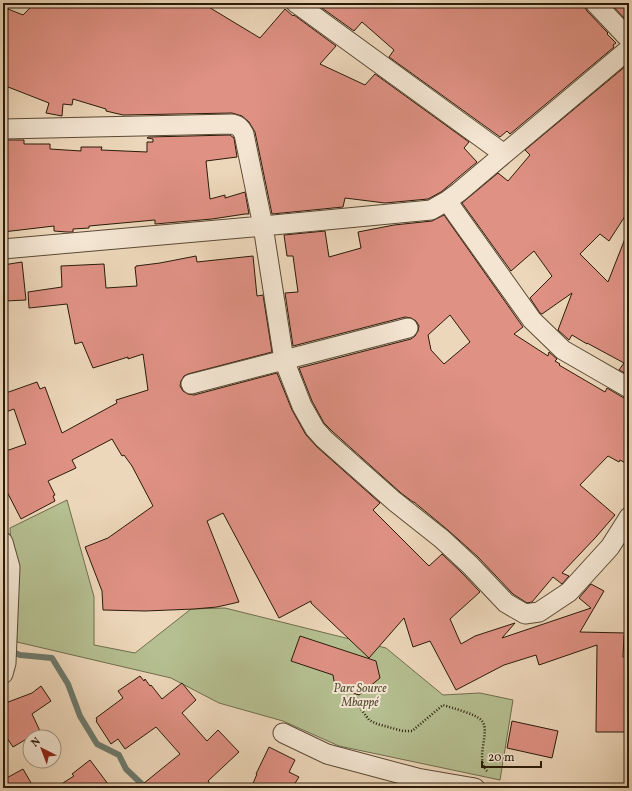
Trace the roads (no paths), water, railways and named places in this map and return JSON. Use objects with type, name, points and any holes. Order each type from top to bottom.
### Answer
[{"type":"street","points":[[296,3],[504,154]]},
{"type":"street","points":[[595,3],[629,39]]},
{"type":"street","points":[[3,249],[431,210],[459,192],[629,49]]},
{"type":"street","points":[[3,129],[224,124],[232,124],[241,128],[244,134],[263,226],[284,360],[302,406],[315,429],[324,439],[394,501],[442,539],[470,565],[506,603],[525,614],[539,612],[569,592],[610,546],[629,517]]},
{"type":"street","points":[[447,201],[532,320],[563,350],[629,388]]},
{"type":"street","points":[[191,384],[408,328]]},
{"type":"street","points":[[3,542],[10,567],[6,663],[3,674]]},
{"type":"street","points":[[282,733],[327,754],[417,778],[475,788]]},
{"type":"waterway","points":[[10,651],[20,655],[52,658],[68,684],[80,716],[97,744],[119,755],[126,769],[146,788]]},
{"type":"park label","name":"Parc Source Mbappé","points":[[360,696]]}]
